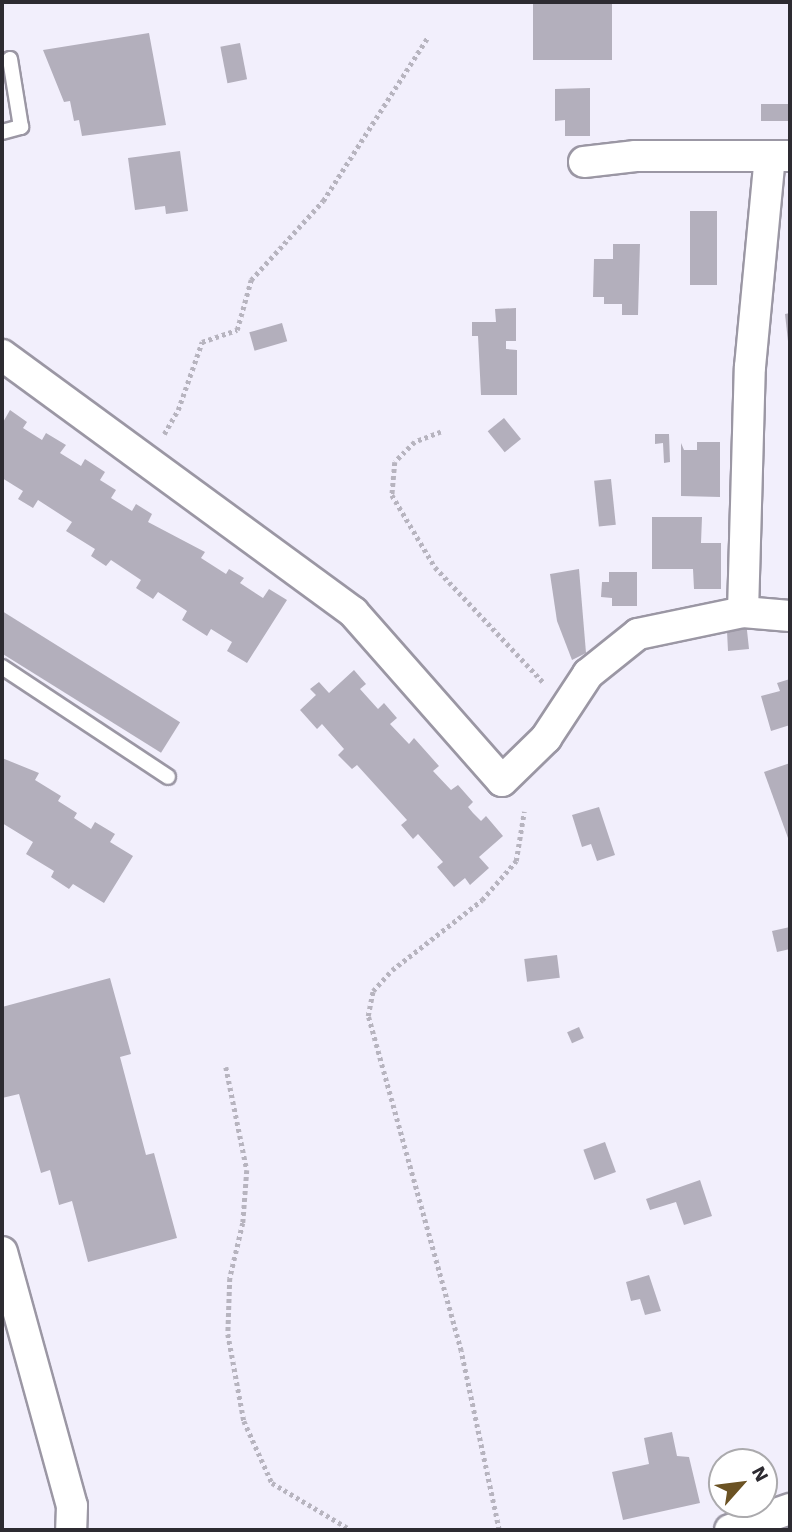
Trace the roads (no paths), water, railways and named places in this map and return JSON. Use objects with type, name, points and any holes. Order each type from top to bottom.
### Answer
[{"type":"street","points":[[584,162],[636,156],[780,156],[750,367],[743,612]]},
{"type":"street","points":[[2,355],[353,612],[502,781],[547,738],[565,705],[588,674],[638,634],[743,612],[790,616]]},
{"type":"street","points":[[2,1252],[72,1506],[71,1530]]},
{"type":"street","points":[[730,1530],[790,1509]]},
{"type":"lane","points":[[2,132],[21,127],[10,59]]},
{"type":"lane","points":[[2,667],[168,776]]}]
